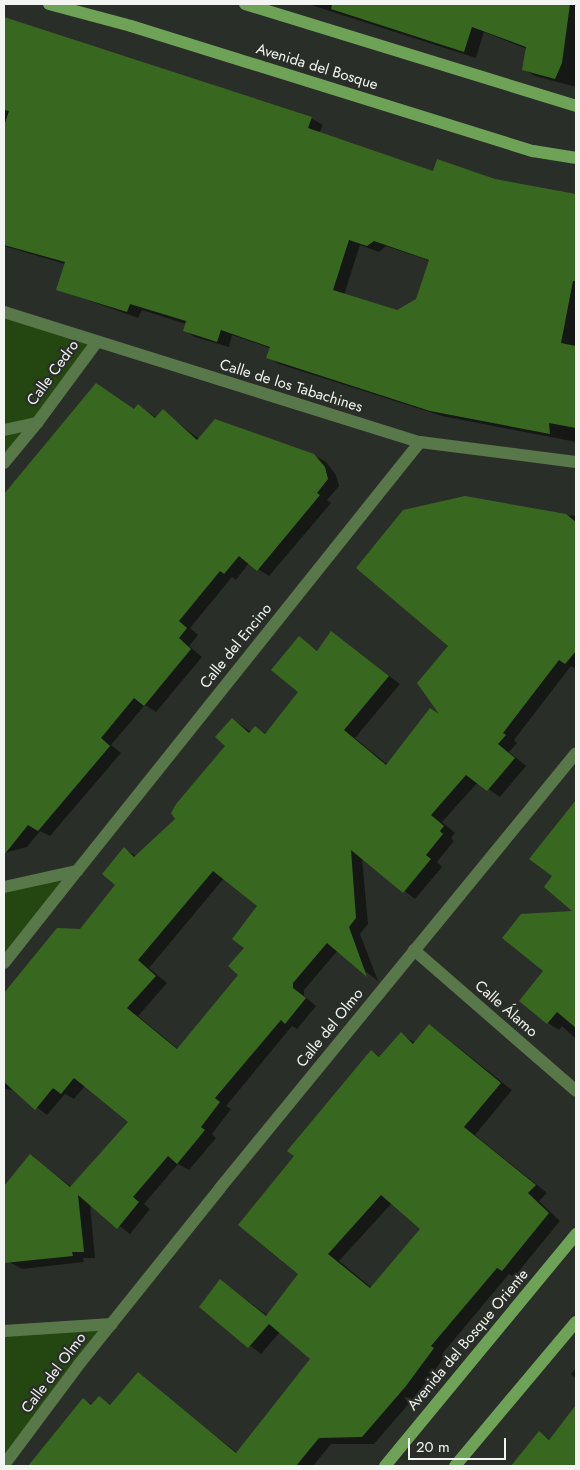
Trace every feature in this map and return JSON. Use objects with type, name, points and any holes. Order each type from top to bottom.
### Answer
[{"type":"street","name":"Avenida del Bosque","points":[[49,4],[131,26],[533,151],[576,158]]},
{"type":"street","points":[[245,4],[576,106]]},
{"type":"street","name":"Calle de los Tabachines","points":[[4,312],[96,343],[420,442],[576,462]]},
{"type":"street","name":"Calle Cedro","points":[[4,463],[37,423],[96,343]]},
{"type":"street","name":"Calle Cedro","points":[[4,430],[37,423]]},
{"type":"street","name":"Calle del Encino","points":[[4,963],[420,442]]},
{"type":"street","name":"Calle del Olmo","points":[[4,1465],[112,1324],[576,753]]},
{"type":"street","points":[[4,887],[77,871]]},
{"type":"street","name":"Calle Álamo","points":[[414,950],[576,1091]]},
{"type":"street","name":"Avenida del Bosque Oriente","points":[[385,1466],[576,1234]]},
{"type":"street","points":[[455,1466],[576,1322]]},
{"type":"street","name":"Calle del Olmo","points":[[4,1332],[112,1324]]},
{"type":"green space","points":[[4,312],[96,343],[4,459]]},
{"type":"green space","points":[[77,871],[4,963],[4,884]]},
{"type":"green space","points":[[112,1324],[4,1465],[4,1331]]},
{"type":"building","points":[[332,4],[570,4],[562,63],[555,79],[522,70],[526,47],[472,27],[464,52],[331,9]]},
{"type":"building","points":[[4,17],[312,117],[308,128],[433,171],[437,159],[495,179],[576,194],[576,281],[573,281],[561,343],[576,346],[576,428],[549,423],[550,434],[430,411],[266,358],[270,347],[221,330],[217,342],[183,331],[186,321],[130,304],[127,312],[56,290],[65,262],[4,245],[4,126],[9,111],[4,110]],"holes":[[[349,240],[367,246],[374,241],[429,260],[416,299],[397,310],[333,290]]]},
{"type":"building","points":[[96,383],[134,409],[138,404],[155,418],[163,409],[197,440],[215,419],[314,454],[325,467],[328,479],[317,493],[320,495],[257,571],[239,556],[224,574],[220,571],[179,621],[187,628],[179,638],[191,649],[144,706],[134,698],[101,738],[110,746],[38,831],[28,825],[4,855],[4,494]]},
{"type":"building","points":[[465,496],[566,514],[576,522],[576,651],[565,664],[559,660],[503,733],[506,735],[498,744],[515,758],[487,791],[466,775],[431,815],[444,826],[440,831],[443,834],[426,855],[431,859],[403,893],[351,850],[356,918],[349,927],[367,977],[327,943],[293,983],[293,988],[306,998],[285,1024],[281,1020],[215,1098],[220,1102],[201,1127],[205,1130],[177,1164],[168,1156],[133,1197],[139,1202],[117,1229],[78,1195],[84,1252],[72,1252],[73,1256],[4,1263],[4,1186],[30,1154],[70,1187],[128,1122],[74,1078],[61,1094],[53,1088],[35,1110],[4,1082],[4,993],[57,928],[80,929],[115,885],[102,874],[124,847],[134,857],[175,819],[171,813],[176,804],[225,746],[215,737],[232,718],[249,733],[255,726],[265,734],[298,692],[271,670],[299,636],[317,651],[331,631],[389,676],[344,730],[386,765],[430,708],[439,714],[417,683],[448,646],[356,568],[403,510]],"holes":[[[213,871],[257,906],[232,939],[244,948],[228,966],[238,975],[177,1049],[127,1008],[156,976],[138,960]]]},
{"type":"building","points":[[576,800],[576,1028],[557,1012],[547,1024],[519,1001],[543,971],[502,938],[521,914],[572,911],[544,887],[552,876],[529,859]]},
{"type":"building","points":[[429,1024],[501,1083],[464,1127],[536,1185],[528,1193],[549,1213],[502,1271],[497,1268],[431,1346],[434,1348],[406,1386],[362,1437],[319,1438],[296,1466],[28,1466],[83,1398],[91,1405],[99,1396],[110,1405],[138,1372],[236,1453],[310,1359],[269,1324],[248,1348],[199,1307],[220,1279],[266,1316],[298,1274],[238,1225],[294,1156],[287,1151],[371,1050],[379,1057],[401,1032],[413,1044]],"holes":[[[381,1195],[420,1229],[370,1288],[328,1254]]]},
{"type":"building","points":[[576,1405],[576,1466],[511,1466],[539,1431],[549,1440]]}]
